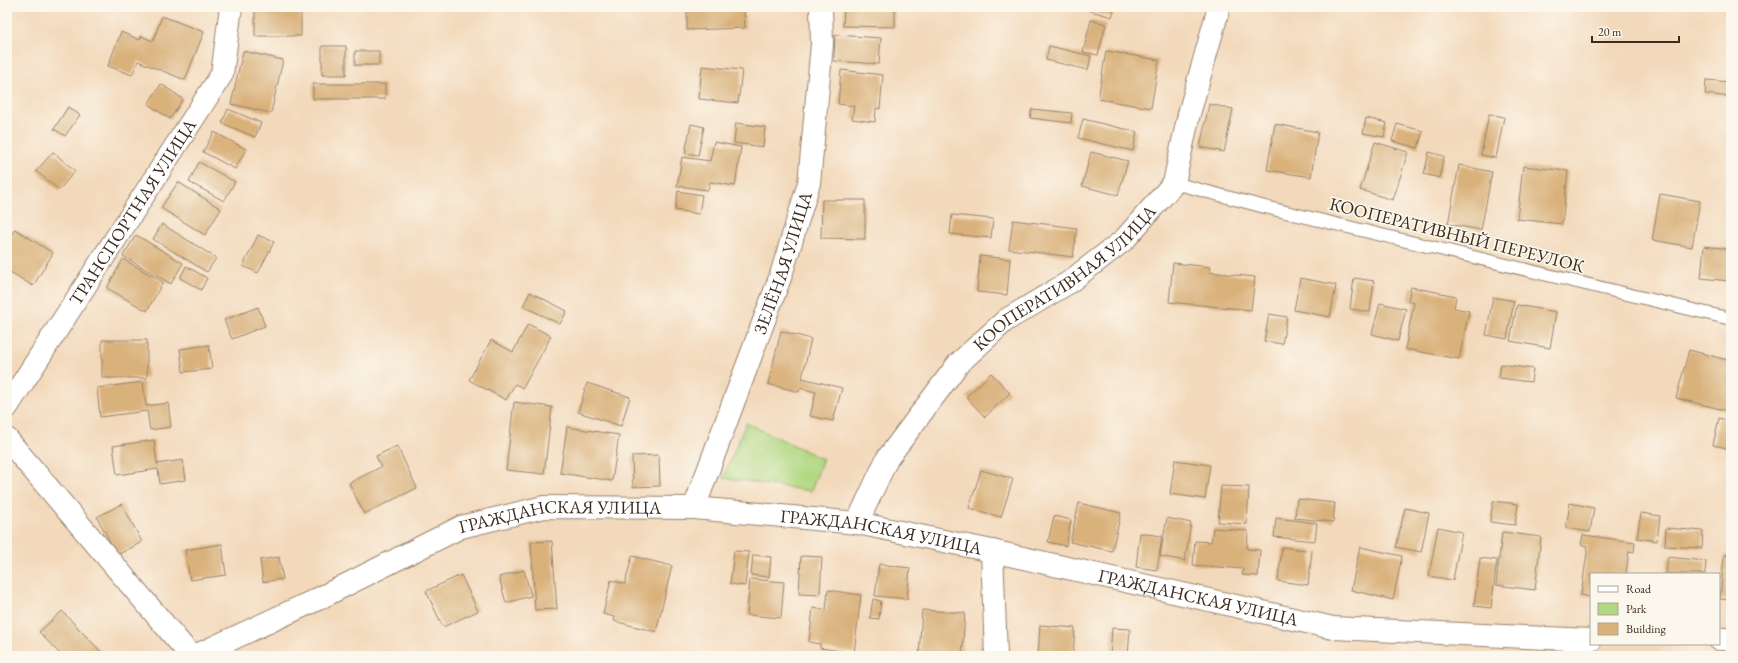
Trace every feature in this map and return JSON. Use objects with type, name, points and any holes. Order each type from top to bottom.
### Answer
[{"type":"street","name":"ТРАНСПОРТНАЯ УЛИЦА","points":[[7,407],[222,74],[231,7]]},
{"type":"street","name":"ЗЕЛЁНАЯ УЛИЦА","points":[[694,508],[781,275],[809,183],[822,44],[821,7]]},
{"type":"street","name":"КООПЕРАТИВНАЯ УЛИЦА","points":[[856,523],[887,458],[958,364],[1006,320],[1068,283],[1124,240],[1174,183],[1189,114],[1219,7]]},
{"type":"street","points":[[7,439],[191,656]]},
{"type":"street","name":"ГРАЖДАНСКАЯ УЛИЦА","points":[[195,656],[320,598],[461,527],[544,507],[694,508],[856,523],[992,551],[1333,628],[1590,640]]},
{"type":"street","points":[[992,551],[996,656]]},
{"type":"street","points":[[1720,639],[1731,638]]},
{"type":"lane","name":"КООПЕРАТИВНЫЙ ПЕРЕУЛОК","points":[[1174,183],[1264,207],[1731,319]]},
{"type":"green space","points":[[746,423],[823,459],[811,491],[723,478]]},
{"type":"building","points":[[255,7],[301,7],[301,36],[255,36]]},
{"type":"building","points":[[687,7],[744,7],[745,28],[687,30]]},
{"type":"building","points":[[844,7],[895,7],[895,27],[843,26]]},
{"type":"building","points":[[1077,7],[1115,7],[1112,17]]},
{"type":"building","points":[[162,16],[204,32],[185,80],[138,61],[132,75],[108,66],[121,32],[140,40],[141,36],[153,41]]},
{"type":"building","points":[[1091,20],[1106,24],[1098,55],[1083,52]]},
{"type":"building","points":[[835,35],[881,38],[879,64],[834,61]]},
{"type":"building","points":[[322,46],[346,46],[346,75],[322,75]]},
{"type":"building","points":[[1049,46],[1091,56],[1088,70],[1046,60]]},
{"type":"building","points":[[243,51],[283,60],[271,113],[231,104]]},
{"type":"building","points":[[355,51],[379,51],[379,65],[355,65]]},
{"type":"building","points":[[1106,51],[1159,60],[1151,108],[1098,99]]},
{"type":"building","points":[[702,66],[742,70],[738,103],[699,99]]},
{"type":"building","points":[[841,70],[883,75],[880,109],[876,108],[875,122],[852,119],[854,106],[838,104]]},
{"type":"building","points":[[1706,80],[1731,82],[1731,97],[1705,94]]},
{"type":"building","points":[[161,84],[183,99],[170,119],[148,104]]},
{"type":"building","points":[[313,84],[385,84],[385,99],[313,99]]},
{"type":"building","points":[[1209,104],[1233,109],[1224,152],[1200,147]]},
{"type":"building","points":[[68,107],[80,115],[65,136],[54,129]]},
{"type":"building","points":[[228,109],[261,123],[255,137],[222,123]]},
{"type":"building","points":[[1032,109],[1072,113],[1071,123],[1030,118]]},
{"type":"building","points":[[1489,114],[1504,117],[1496,158],[1481,155]]},
{"type":"building","points":[[1366,118],[1387,123],[1384,137],[1363,133]]},
{"type":"building","points":[[1083,119],[1137,132],[1133,151],[1078,138]]},
{"type":"building","points":[[736,123],[765,127],[763,147],[734,143]]},
{"type":"building","points":[[691,124],[704,127],[698,155],[685,153]]},
{"type":"building","points":[[1275,124],[1318,132],[1311,177],[1267,170]]},
{"type":"building","points":[[1397,124],[1423,131],[1418,148],[1392,141]]},
{"type":"building","points":[[214,132],[246,149],[235,169],[203,152]]},
{"type":"building","points":[[714,142],[741,147],[735,186],[710,182],[708,190],[677,186],[682,157],[710,161]]},
{"type":"building","points":[[1375,142],[1408,152],[1393,200],[1360,190]]},
{"type":"building","points":[[53,152],[75,171],[59,190],[36,171]]},
{"type":"building","points":[[1091,152],[1128,161],[1118,195],[1082,186]]},
{"type":"building","points":[[1429,152],[1444,156],[1439,178],[1424,174]]},
{"type":"building","points":[[199,162],[235,182],[224,201],[189,182]]},
{"type":"building","points":[[1459,165],[1492,172],[1481,230],[1448,224]]},
{"type":"building","points":[[1523,166],[1568,171],[1562,224],[1517,219]]},
{"type":"building","points":[[1730,168],[1731,206],[1727,206]]},
{"type":"building","points":[[178,182],[221,209],[205,235],[161,208]]},
{"type":"building","points":[[678,191],[702,195],[699,214],[675,210]]},
{"type":"building","points":[[1660,194],[1700,201],[1692,247],[1652,240]]},
{"type":"building","points":[[822,200],[865,200],[865,239],[821,238]]},
{"type":"building","points":[[952,215],[993,219],[991,238],[950,234]]},
{"type":"building","points":[[1013,220],[1077,228],[1073,257],[1009,249]]},
{"type":"building","points":[[162,224],[216,258],[207,272],[153,239]]},
{"type":"building","points":[[15,229],[53,253],[33,286],[7,270],[7,242]]},
{"type":"building","points":[[136,235],[183,263],[171,284],[123,256]]},
{"type":"building","points":[[258,235],[274,242],[258,273],[243,266]]},
{"type":"building","points":[[1704,246],[1731,249],[1729,281],[1701,278]]},
{"type":"building","points":[[980,256],[1010,259],[1007,295],[977,292]]},
{"type":"building","points":[[123,259],[163,282],[147,311],[107,288]]},
{"type":"building","points":[[1173,263],[1210,267],[1209,272],[1255,277],[1251,310],[1169,302]]},
{"type":"building","points":[[186,266],[207,278],[201,290],[180,278]]},
{"type":"building","points":[[1300,278],[1336,285],[1330,317],[1294,310]]},
{"type":"building","points":[[1354,278],[1374,281],[1370,312],[1350,309]]},
{"type":"building","points":[[1411,287],[1456,296],[1454,308],[1469,311],[1459,359],[1405,349],[1414,302],[1408,301]]},
{"type":"building","points":[[530,292],[567,311],[560,324],[523,306]]},
{"type":"building","points":[[1493,297],[1514,301],[1507,339],[1486,335]]},
{"type":"building","points":[[1380,303],[1406,309],[1398,341],[1372,334]]},
{"type":"building","points":[[1517,305],[1556,312],[1550,348],[1510,341]]},
{"type":"building","points":[[258,307],[265,326],[232,339],[224,320]]},
{"type":"building","points":[[1269,314],[1287,317],[1282,344],[1264,341]]},
{"type":"building","points":[[528,324],[551,336],[523,388],[515,384],[506,400],[469,380],[491,340],[513,352]]},
{"type":"building","points":[[781,331],[811,339],[802,378],[842,388],[833,421],[810,416],[816,392],[800,388],[799,392],[768,384]]},
{"type":"building","points":[[102,340],[147,340],[147,378],[102,378]]},
{"type":"building","points":[[209,345],[212,369],[183,372],[180,349]]},
{"type":"building","points":[[1689,350],[1731,361],[1731,399],[1728,411],[1676,398]]},
{"type":"building","points":[[1501,364],[1533,369],[1531,382],[1499,378]]},
{"type":"building","points":[[991,373],[1010,393],[985,417],[966,397]]},
{"type":"building","points":[[143,382],[146,406],[168,403],[171,427],[150,430],[147,411],[100,417],[97,388]]},
{"type":"building","points":[[587,383],[630,397],[621,426],[578,412]]},
{"type":"building","points":[[514,402],[552,407],[544,474],[506,470]]},
{"type":"building","points":[[1719,418],[1731,421],[1731,449],[1713,445]]},
{"type":"building","points":[[567,427],[619,435],[612,481],[560,473]]},
{"type":"building","points":[[154,440],[157,464],[183,460],[186,480],[160,484],[158,469],[117,475],[113,446]]},
{"type":"building","points":[[397,446],[417,488],[364,514],[349,483],[381,467],[376,456]]},
{"type":"building","points":[[659,455],[660,486],[633,487],[632,456]]},
{"type":"building","points":[[1175,460],[1210,465],[1205,499],[1170,494]]},
{"type":"building","points":[[981,470],[1013,479],[1001,517],[969,508]]},
{"type":"building","points":[[1221,486],[1249,487],[1247,524],[1218,522]]},
{"type":"building","points":[[1297,499],[1335,503],[1333,522],[1295,518]]},
{"type":"building","points":[[1493,501],[1518,504],[1515,525],[1490,522]]},
{"type":"building","points":[[1079,503],[1121,513],[1112,551],[1070,542]]},
{"type":"building","points":[[1570,503],[1594,508],[1590,532],[1566,528]]},
{"type":"building","points":[[122,504],[142,542],[117,555],[97,517]]},
{"type":"building","points":[[1405,508],[1429,513],[1421,552],[1396,547]]},
{"type":"building","points":[[1641,513],[1660,516],[1657,541],[1637,538]]},
{"type":"building","points":[[1054,516],[1071,520],[1066,546],[1048,542]]},
{"type":"building","points":[[1167,518],[1191,523],[1185,561],[1160,556]]},
{"type":"building","points":[[1276,518],[1317,523],[1315,541],[1274,537]]},
{"type":"building","points":[[1438,527],[1462,532],[1453,580],[1429,576]]},
{"type":"building","points":[[1213,528],[1248,531],[1247,549],[1260,550],[1258,576],[1242,575],[1243,569],[1193,565],[1195,541],[1211,542]]},
{"type":"building","points":[[1666,528],[1703,531],[1702,548],[1665,546]]},
{"type":"building","points":[[1502,532],[1541,537],[1535,590],[1496,585]]},
{"type":"building","points":[[1140,533],[1162,536],[1157,570],[1136,567]]},
{"type":"building","points":[[1583,535],[1635,542],[1634,552],[1629,551],[1626,573],[1590,573],[1590,597],[1581,595],[1588,546],[1581,545]]},
{"type":"building","points":[[552,541],[557,609],[535,610],[531,542]]},
{"type":"building","points":[[222,544],[226,575],[190,580],[185,550]]},
{"type":"building","points":[[1282,547],[1312,551],[1308,585],[1278,581]]},
{"type":"building","points":[[1360,547],[1402,556],[1393,600],[1351,590]]},
{"type":"building","points":[[734,551],[749,552],[745,586],[730,584]]},
{"type":"building","points":[[753,555],[771,557],[769,577],[751,575]]},
{"type":"building","points":[[1724,555],[1731,556],[1731,600],[1720,599]]},
{"type":"building","points":[[632,556],[672,566],[656,632],[614,621],[615,617],[603,614],[611,580],[625,584]]},
{"type":"building","points":[[801,556],[822,557],[820,595],[799,594]]},
{"type":"building","points":[[279,557],[283,579],[263,582],[260,560]]},
{"type":"building","points":[[1668,557],[1706,561],[1705,573],[1666,573]]},
{"type":"building","points":[[1480,558],[1497,560],[1491,608],[1474,606]]},
{"type":"building","points":[[879,564],[910,568],[907,599],[875,596]]},
{"type":"building","points":[[524,570],[531,596],[506,603],[499,577]]},
{"type":"building","points":[[461,575],[478,611],[443,627],[426,591]]},
{"type":"building","points":[[750,579],[784,582],[781,618],[747,615]]},
{"type":"building","points":[[828,590],[861,595],[854,653],[820,648],[820,644],[809,642],[813,608],[826,610]]},
{"type":"building","points":[[873,599],[881,601],[879,619],[870,618]]},
{"type":"building","points":[[922,610],[965,613],[962,656],[919,656]]},
{"type":"building","points":[[62,611],[105,656],[62,656],[39,632]]},
{"type":"building","points":[[1040,625],[1075,628],[1073,656],[1038,656]]},
{"type":"building","points":[[1112,628],[1130,629],[1128,656],[1110,656]]}]
